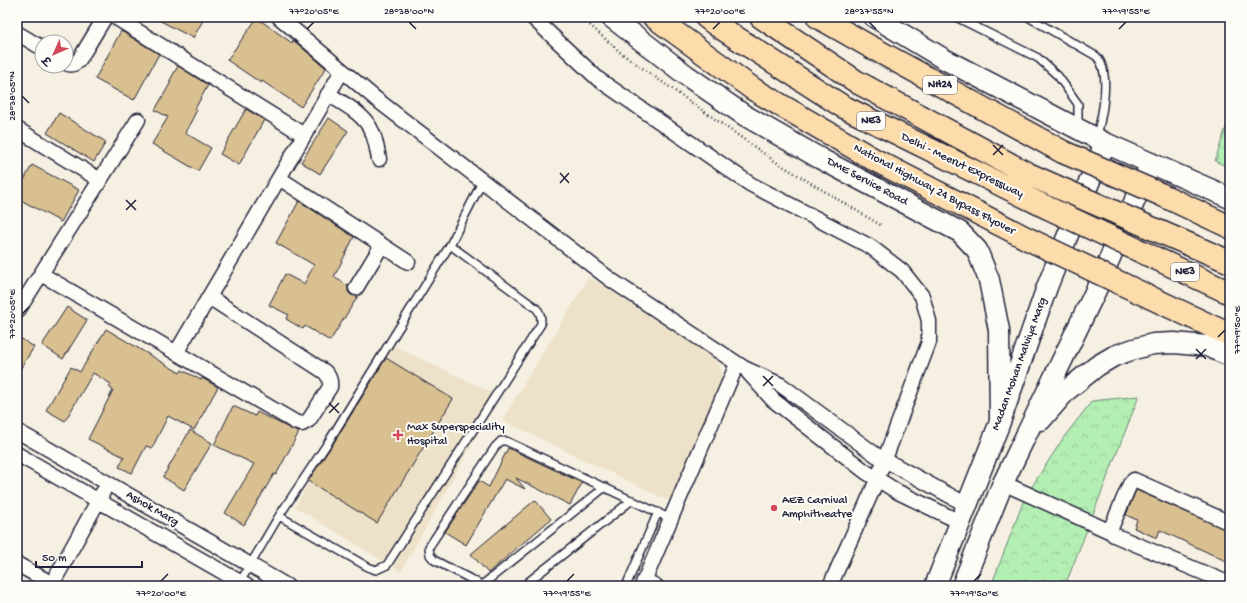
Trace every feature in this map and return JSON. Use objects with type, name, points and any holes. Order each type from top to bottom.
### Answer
[{"type":"highway","name":"National Highway 24 Bypass Flyover","points":[[654,17],[753,88],[873,159],[1028,239],[1230,335]]},
{"type":"highway","name":"Delhi - Meerut Expressway","points":[[706,17],[722,29],[842,106],[1046,207],[1230,293]]},
{"type":"highway","name":"Delhi - Meerut Expressway","points":[[761,17],[857,82],[1028,174],[1230,262]]},
{"type":"highway","name":"NH24","points":[[818,17],[1063,152],[1160,194],[1230,227]]},
{"type":"main road","name":"DME Service Road","points":[[611,17],[686,75],[744,115],[821,159],[960,232],[977,250],[989,280],[999,330],[1000,422]]},
{"type":"main road","points":[[874,17],[944,59],[1101,140],[1230,198]]},
{"type":"main road","name":"Madan Mohan Malviya Marg","points":[[935,586],[1000,422],[1047,287],[1101,140]]},
{"type":"main road","points":[[962,586],[1003,483],[1096,290],[1151,163]]},
{"type":"main road","points":[[1022,442],[1066,391],[1097,366],[1114,356],[1153,344],[1174,343],[1207,346],[1230,356]]},
{"type":"street","points":[[74,63],[79,60],[105,17]]},
{"type":"street","points":[[115,17],[304,135]]},
{"type":"street","points":[[279,17],[376,99],[611,280],[741,366],[781,385],[876,455],[963,514]]},
{"type":"street","points":[[532,17],[598,79],[743,179],[871,247],[902,270],[922,296],[929,322],[929,342],[877,480],[830,586]]},
{"type":"street","points":[[17,33],[34,43]]},
{"type":"street","points":[[176,353],[342,71]]},
{"type":"street","points":[[328,94],[362,116],[367,122],[373,134],[379,159]]},
{"type":"street","points":[[17,312],[138,120]]},
{"type":"street","points":[[17,129],[100,180]]},
{"type":"street","points":[[279,178],[408,262]]},
{"type":"street","points":[[356,288],[382,245]]},
{"type":"street","points":[[42,274],[298,424],[302,424],[309,420],[330,386],[331,382],[325,372],[209,297]]},
{"type":"street","points":[[741,366],[773,400],[877,480],[963,514]]},
{"type":"street","points":[[647,584],[671,519],[741,366]]},
{"type":"street","name":"Ashok Marg","points":[[17,431],[286,586]]},
{"type":"street","name":"Ashok Marg","points":[[17,454],[243,584]]},
{"type":"street","points":[[1111,532],[1111,528],[1130,484],[1134,480],[1230,523]]},
{"type":"street","points":[[1003,483],[1228,584]]},
{"type":"street","points":[[17,564],[53,585],[108,484]]},
{"type":"lane","points":[[956,17],[1038,58],[1058,76],[1078,104],[1078,128]]},
{"type":"lane","points":[[1028,17],[1096,56],[1101,61],[1103,66],[1104,93],[1101,140]]},
{"type":"lane","points":[[243,584],[250,564],[279,516],[329,441],[450,245],[482,182]]},
{"type":"lane","points":[[279,516],[368,567],[376,570],[387,565],[541,324],[541,318],[536,308],[450,245]]},
{"type":"lane","points":[[605,487],[483,585],[434,560],[430,555],[429,547],[498,443],[501,441],[506,441],[605,487],[658,512],[671,519]]},
{"type":"lane","points":[[523,586],[632,500]]},
{"type":"lane","points":[[626,586],[658,512]]},
{"type":"shaded area","points":[[589,277],[717,360],[724,379],[673,503],[502,420]]},
{"type":"shaded area","points":[[388,343],[499,396],[401,572],[295,507]]},
{"type":"green space","points":[[1230,115],[1230,168],[1215,161]]},
{"type":"green space","points":[[1139,396],[1065,586],[991,586],[1025,497],[1064,437],[1092,401]]},
{"type":"building","points":[[153,17],[205,17],[193,38]]},
{"type":"building","points":[[257,18],[292,43],[293,40],[326,68],[301,107],[227,60]]},
{"type":"building","points":[[121,31],[159,54],[134,100],[95,79]]},
{"type":"building","points":[[178,66],[208,85],[195,109],[197,110],[185,133],[211,148],[198,171],[152,144],[168,117],[155,110],[171,82],[169,82]]},
{"type":"building","points":[[246,109],[264,120],[239,165],[220,154]]},
{"type":"building","points":[[59,113],[106,142],[94,162],[47,133]]},
{"type":"building","points":[[329,118],[348,131],[320,174],[301,162]]},
{"type":"building","points":[[32,165],[79,190],[61,222],[17,198],[17,193]]},
{"type":"building","points":[[299,201],[354,237],[334,277],[348,286],[348,292],[351,295],[358,296],[330,341],[305,326],[303,329],[286,319],[289,315],[269,305],[285,274],[304,284],[314,265],[276,243]]},
{"type":"building","points":[[67,307],[87,320],[63,359],[42,345]]},
{"type":"building","points":[[106,329],[180,373],[182,370],[201,380],[202,378],[218,387],[194,430],[168,416],[152,448],[146,446],[132,473],[119,467],[124,457],[88,439],[113,390],[109,387],[111,384],[93,373],[65,421],[46,410],[71,367],[80,372]]},
{"type":"building","points":[[17,336],[34,347],[17,374]]},
{"type":"building","points":[[386,358],[453,399],[377,523],[308,481],[333,444]]},
{"type":"building","points":[[233,406],[255,416],[257,412],[299,432],[276,475],[274,474],[244,525],[225,513],[254,464],[214,445]]},
{"type":"building","points":[[190,430],[212,443],[184,490],[163,477]]},
{"type":"building","points":[[508,448],[582,483],[570,505],[516,478],[525,489],[505,479],[466,545],[445,532],[479,481],[489,487]]},
{"type":"building","points":[[1136,490],[1230,531],[1230,563],[1160,530],[1157,538],[1134,528],[1137,520],[1126,515]]},
{"type":"building","points":[[535,500],[551,519],[488,573],[471,554]]},
{"type":"place","name":"Max Superspeciality Hospital","points":[[398,435]]},
{"type":"place","name":"AEZ Carnival Amphitheatre","points":[[774,508]]}]
